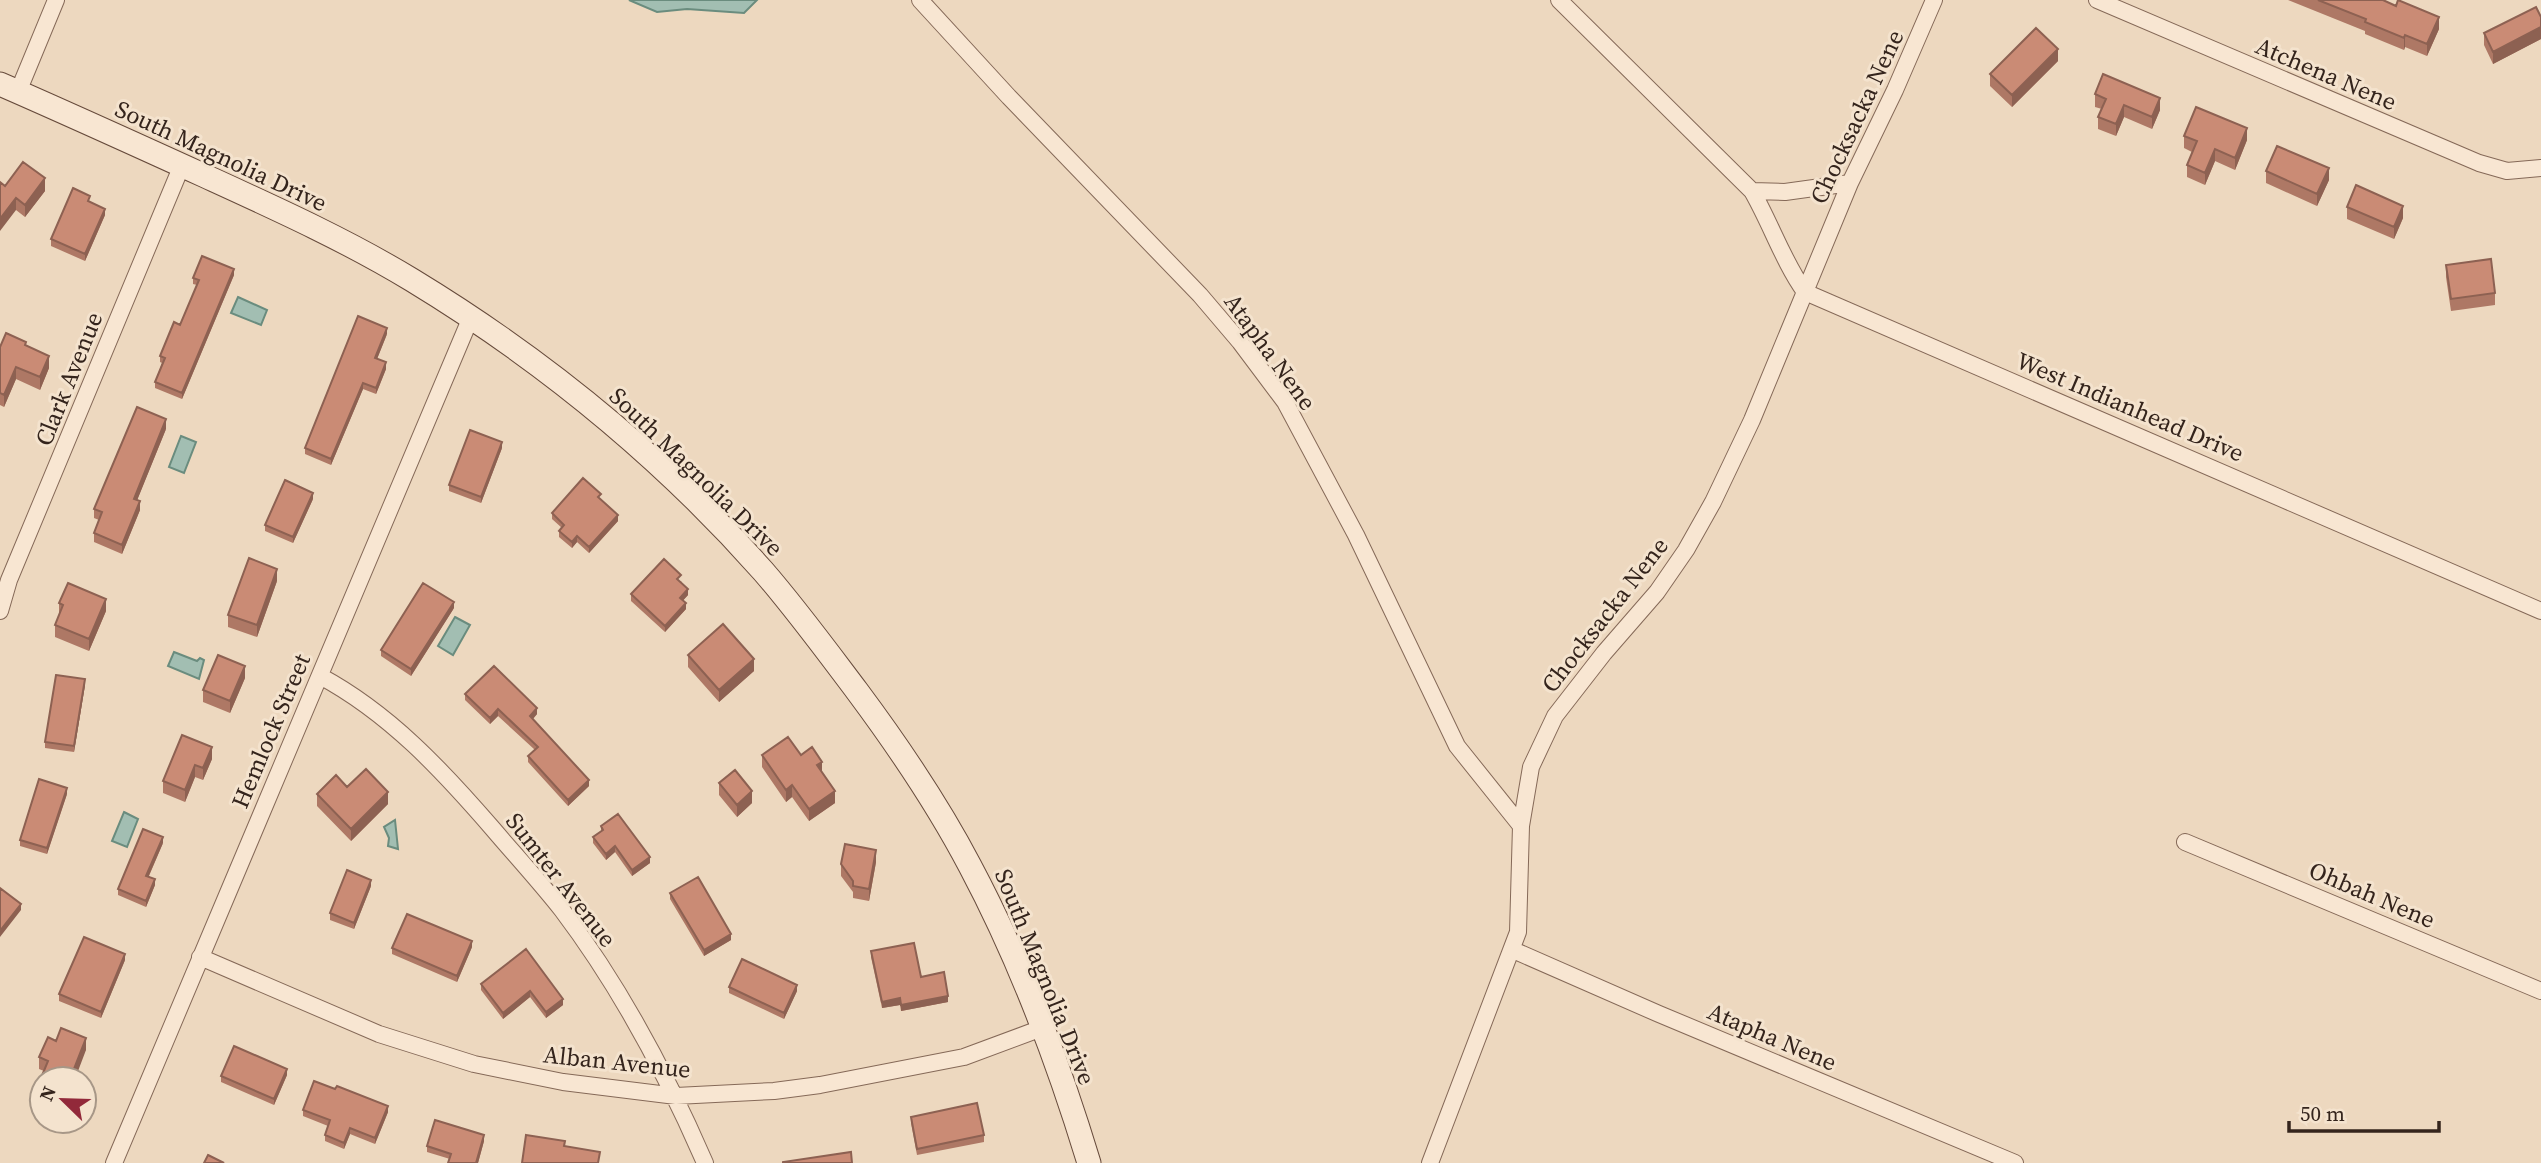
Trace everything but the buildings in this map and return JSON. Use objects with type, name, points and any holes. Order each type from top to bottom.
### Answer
[{"type":"main road","name":"South Magnolia Drive","points":[[9,88],[182,165],[350,245],[471,317],[547,371],[684,490],[762,571],[810,629],[883,727],[968,862],[1002,929],[1042,1028],[1089,1163]]},
{"type":"street","points":[[9,88],[56,0]]},
{"type":"street","name":"Atapha Nene","points":[[920,0],[1200,296],[1240,342],[1285,402],[1356,535],[1457,746],[1521,826]]},
{"type":"street","points":[[1559,0],[1752,191],[1768,218],[1793,275],[1805,292]]},
{"type":"street","name":"Chocksacka Nene","points":[[1430,1163],[1513,950],[1520,903],[1521,826],[1531,767],[1555,716],[1604,653],[1657,592],[1686,550],[1713,502],[1752,420],[1850,183],[1895,90],[1934,0]]},
{"type":"street","name":"Atchena Nene","points":[[2097,0],[2479,163],[2507,171],[2541,168]]},
{"type":"street","name":"Clark Avenue","points":[[0,611],[9,580],[182,165]]},
{"type":"street","points":[[1752,191],[1785,192],[1850,183]]},
{"type":"street","name":"West Indianhead Drive","points":[[1805,292],[2541,611]]},
{"type":"street","name":"Hemlock Street","points":[[114,1163],[471,317]]},
{"type":"street","name":"Sumter Avenue","points":[[320,676],[350,692],[392,724],[460,792],[561,909],[621,996],[676,1096],[705,1163]]},
{"type":"street","name":"Ohbah Nene","points":[[2185,842],[2541,991]]},
{"type":"street","name":"Atapha Nene","points":[[1513,950],[2015,1163]]},
{"type":"street","name":"Alban Avenue","points":[[200,957],[379,1034],[474,1064],[563,1082],[676,1096],[774,1091],[820,1085],[964,1057],[1042,1028]]},
{"type":"shaded area","points":[[629,0],[757,0],[744,13],[687,9],[657,12]]},
{"type":"shaded area","points":[[238,297],[267,310],[261,325],[231,313]]},
{"type":"shaded area","points":[[181,436],[196,442],[184,473],[169,467]]},
{"type":"shaded area","points":[[455,617],[470,625],[453,655],[438,646]]},
{"type":"shaded area","points":[[174,652],[197,661],[200,658],[204,660],[199,679],[168,666]]},
{"type":"shaded area","points":[[124,812],[138,819],[127,847],[112,841]]},
{"type":"shaded area","points":[[395,820],[398,849],[388,846],[389,838],[384,827]]}]
